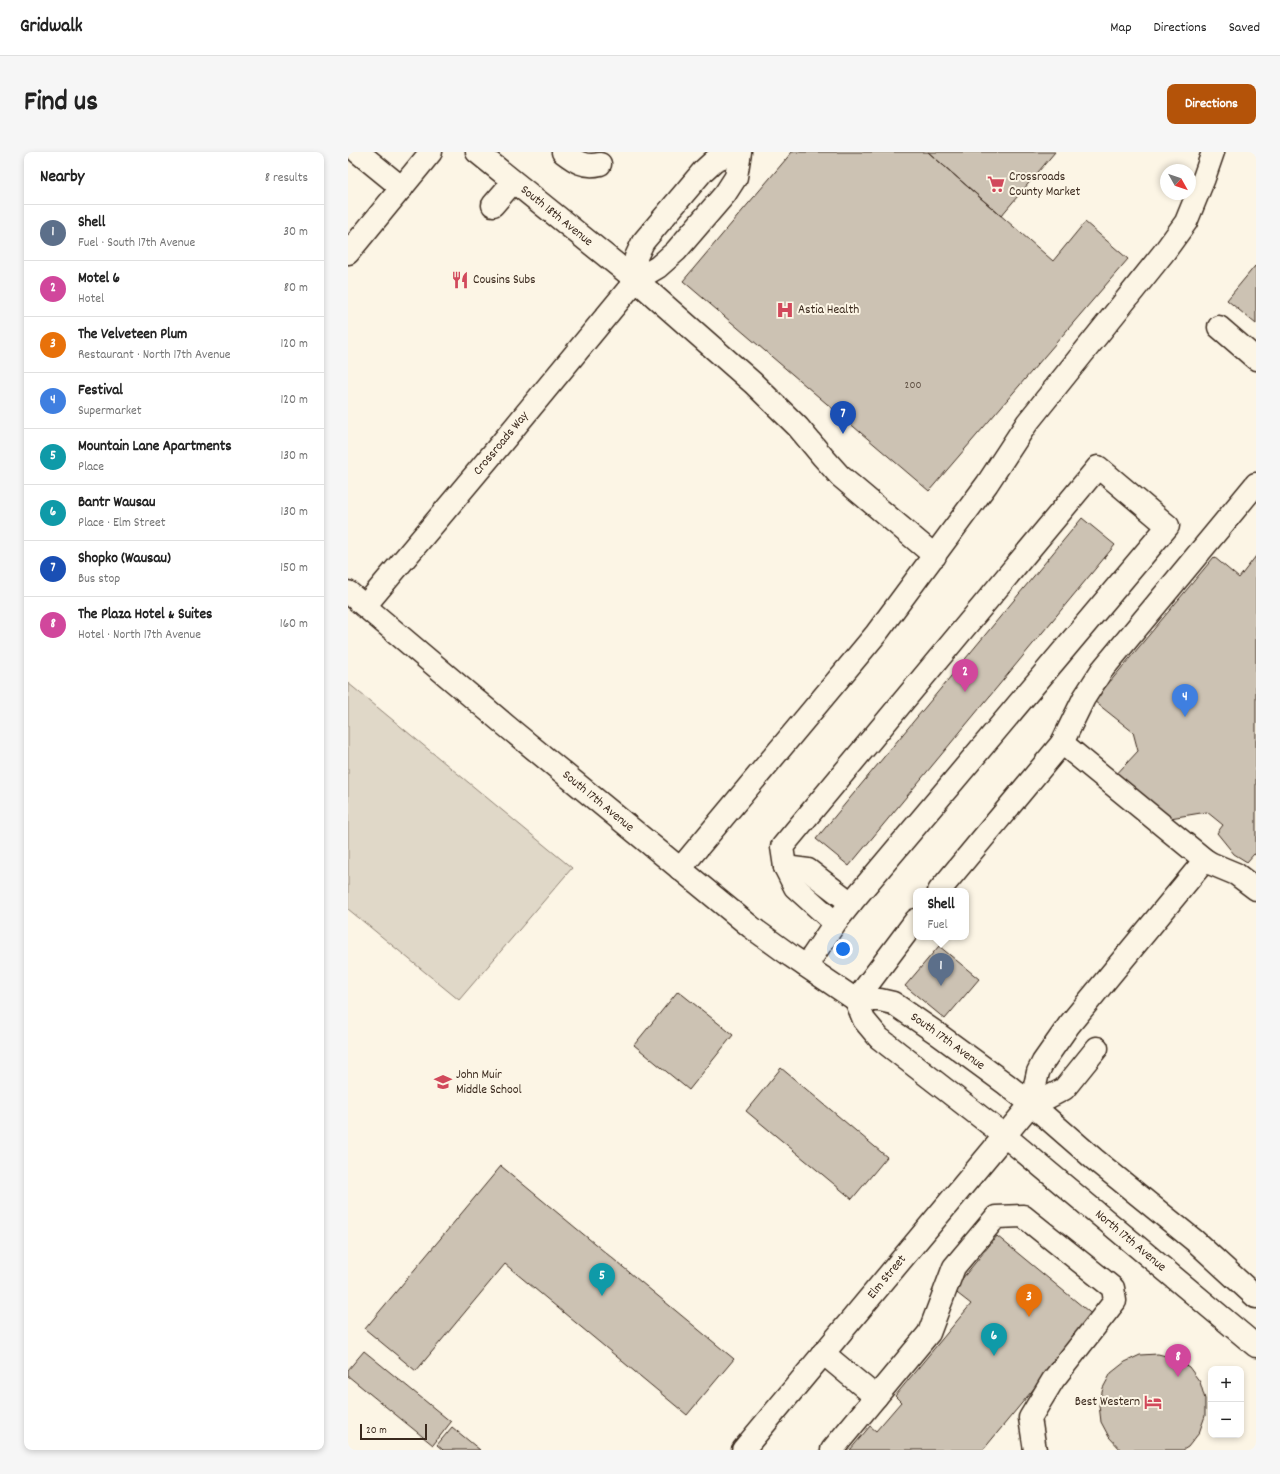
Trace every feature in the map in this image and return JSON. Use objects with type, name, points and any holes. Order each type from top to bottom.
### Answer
[{"type":"main road","points":[[358,152],[402,188]]},
{"type":"main road","points":[[348,253],[431,152]]},
{"type":"main road","name":"South 18th Avenue","points":[[477,152],[636,280],[775,403],[798,427],[840,476],[935,556]]},
{"type":"main road","points":[[563,152],[582,165],[591,166],[600,164]]},
{"type":"main road","points":[[636,280],[636,257],[643,242],[707,167],[716,160],[735,152]]},
{"type":"main road","name":"Crossroads Way","points":[[365,606],[636,280],[658,267],[676,251],[725,194],[736,177],[740,152]]},
{"type":"main road","points":[[680,869],[871,639],[935,556],[987,484],[1027,423],[1186,222],[1213,152]]},
{"type":"main road","points":[[493,206],[513,182]]},
{"type":"main road","points":[[1220,327],[1256,359]]},
{"type":"main road","points":[[806,966],[835,923],[851,903],[1168,526],[1098,467],[782,847],[785,867],[795,887],[835,923]]},
{"type":"main road","points":[[941,888],[1062,743],[1084,698],[1102,670],[1256,484]]},
{"type":"main road","name":"South 17th Avenue","points":[[348,592],[510,729],[751,927],[856,1000],[880,1000],[892,1003],[899,1007],[1001,1081],[1030,1104]]},
{"type":"main road","points":[[1062,743],[1206,860],[1236,874],[1256,889]]},
{"type":"main road","points":[[1030,1104],[1038,1072],[1043,1062],[1069,1025],[1206,860]]},
{"type":"main road","points":[[785,867],[808,870],[851,903]]},
{"type":"main road","points":[[913,924],[856,1000],[864,1020],[874,1033],[1005,1136]]},
{"type":"main road","points":[[1030,1104],[1041,1102],[1064,1089],[1097,1048]]},
{"type":"main road","points":[[1030,1104],[1094,1159],[1195,1241],[1256,1297]]},
{"type":"main road","name":"Elm Street","points":[[743,1450],[1030,1104]]},
{"type":"main road","name":"North 17th Avenue","points":[[1005,1136],[1256,1346]]},
{"type":"main road","points":[[832,1450],[928,1333],[954,1267],[996,1217],[1023,1216],[1113,1288],[1115,1301],[1053,1380],[1030,1418],[1035,1450]]},
{"type":"main road","points":[[823,1353],[876,1397]]},
{"type":"shaded area","points":[[348,683],[572,868],[459,1000],[348,909]]},
{"type":"building","points":[[792,152],[928,152],[1053,261],[1085,222],[1128,259],[929,491],[683,281]]},
{"type":"building","name":"Crossroads County Market","points":[[928,152],[1055,152],[1001,216]]},
{"type":"building","points":[[1255,266],[1256,267],[1256,324],[1227,300]]},
{"type":"building","points":[[1082,518],[1115,545],[849,866],[816,839]]},
{"type":"building","points":[[1256,556],[1256,855],[1254,854],[1247,862],[1234,854],[1217,833],[1223,825],[1207,812],[1158,820],[1113,778],[1138,751],[1133,732],[1094,701],[1214,557],[1239,578]]},
{"type":"building","points":[[939,946],[979,979],[945,1019],[905,986]]},
{"type":"building","points":[[678,991],[733,1035],[689,1090],[634,1045]]},
{"type":"building","points":[[781,1068],[887,1157],[852,1199],[746,1111]]},
{"type":"building","points":[[501,1166],[734,1359],[687,1415],[505,1264],[416,1371],[365,1329]]},
{"type":"building","points":[[997,1236],[1094,1316],[983,1450],[850,1450],[870,1426],[876,1431],[901,1402],[895,1396],[971,1304],[953,1290]]},
{"type":"building","points":[[364,1351],[451,1422],[433,1445],[348,1376],[348,1370]]},
{"type":"building","name":"Best Western","points":[[1158,1354],[1174,1358],[1189,1367],[1200,1382],[1205,1399],[1205,1416],[1199,1433],[1188,1447],[1183,1450],[1121,1450],[1109,1437],[1101,1422],[1099,1405],[1103,1388],[1111,1373],[1125,1362],[1140,1355]]},
{"type":"building","points":[[452,1427],[480,1450],[443,1450],[437,1445]]},
{"type":"place","name":"Crossroads County Market","points":[[996,184]]},
{"type":"place","name":"Cousins Subs","points":[[460,280]]},
{"type":"place","name":"Astia Health","points":[[785,310]]},
{"type":"place","name":"Shopko (Wausau)","points":[[843,434]]},
{"type":"place","name":"Motel 6","points":[[965,692]]},
{"type":"place","name":"Festival","points":[[1185,717]]},
{"type":"place","name":"Shell","points":[[941,986]]},
{"type":"place","name":"John Muir Middle School","points":[[443,1082]]},
{"type":"place","name":"Mountain Lane Apartments","points":[[602,1296]]},
{"type":"place","name":"The Velveteen Plum","points":[[1029,1317]]},
{"type":"place","name":"Bantr Wausau","points":[[994,1356]]},
{"type":"place","name":"The Plaza Hotel & Suites","points":[[1178,1377]]},
{"type":"place","name":"Best Western","points":[[1153,1402]]}]
